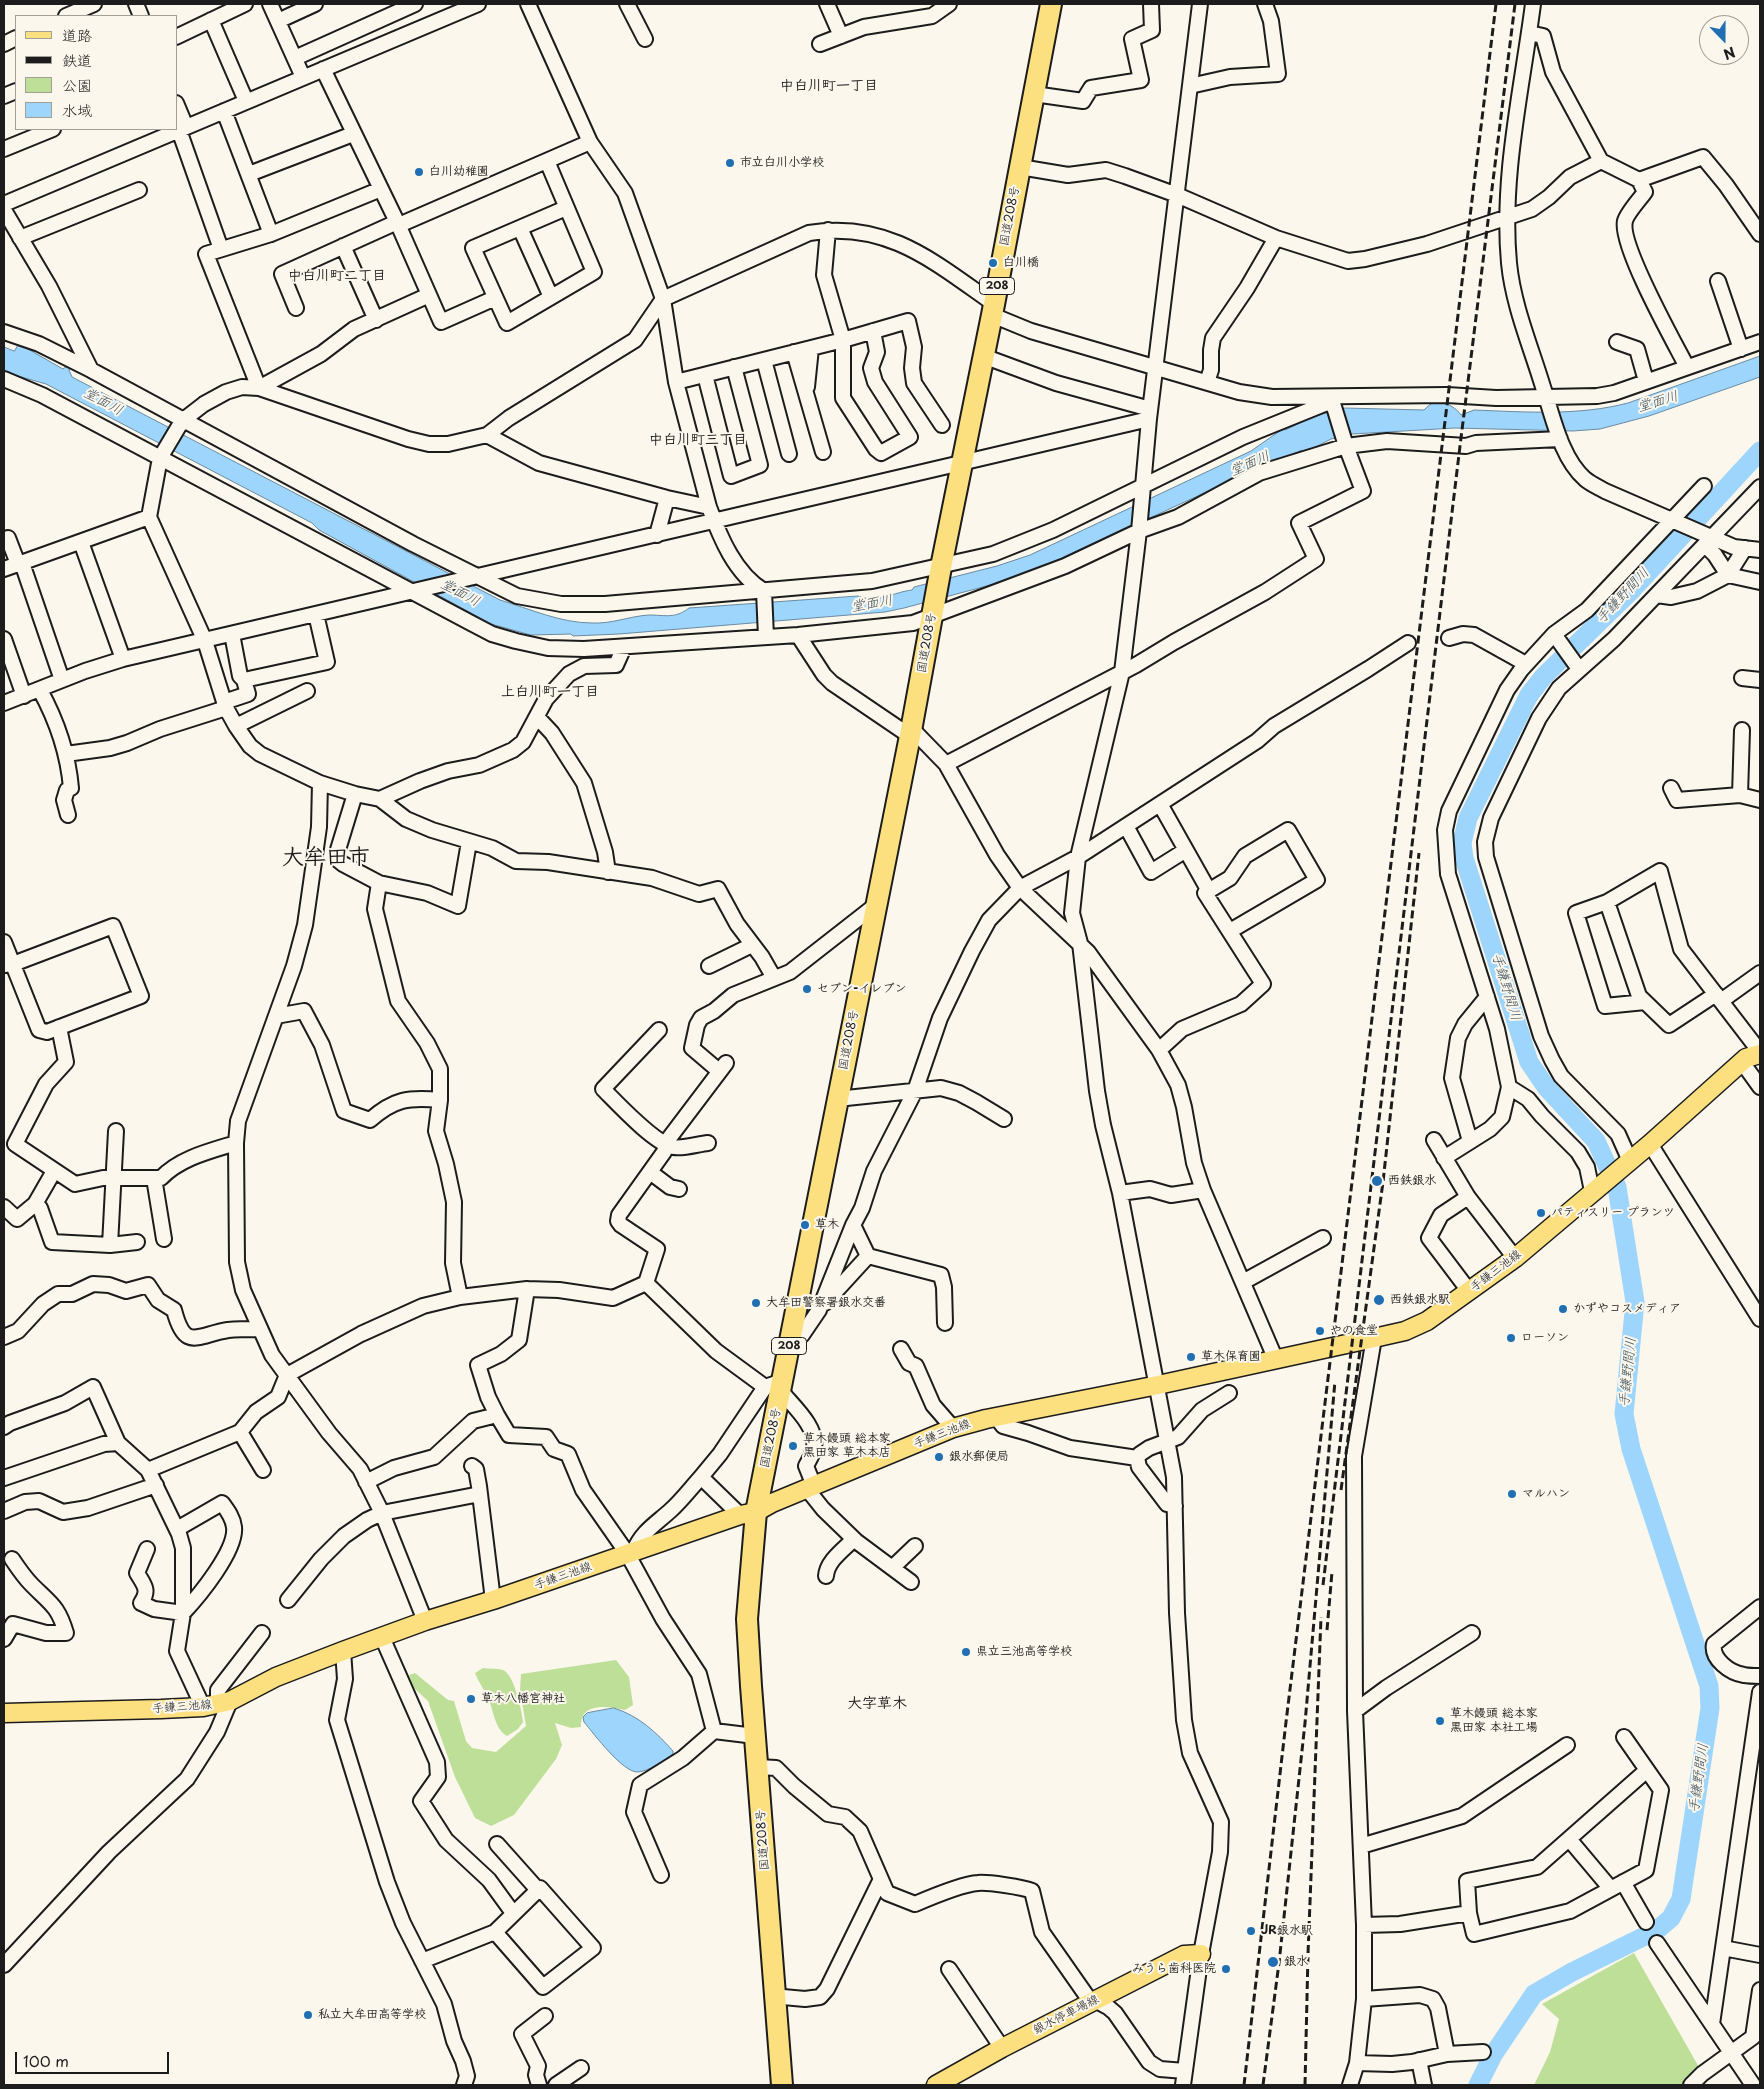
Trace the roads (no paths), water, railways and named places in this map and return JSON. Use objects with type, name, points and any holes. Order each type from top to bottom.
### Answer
[{"type":"highway","name":"国道208号","points":[[782,2085],[747,1619],[748,1514],[776,1386],[790,1341],[877,904],[940,567],[963,463],[1051,4]]},
{"type":"main road","name":"手鎌三池線","points":[[4,1712],[217,1704],[343,1651],[425,1621],[748,1514],[953,1428],[996,1417],[1158,1385],[1405,1331],[1427,1321],[1516,1258],[1592,1191],[1650,1144],[1746,1058],[1760,1053]]},
{"type":"main road","name":"銀水停車場線","points":[[936,2085],[1002,2048],[1184,1955],[1201,1954]]},
{"type":"street","points":[[68,11],[94,4]]},
{"type":"street","points":[[178,36],[245,4]]},
{"type":"street","points":[[270,4],[303,77]]},
{"type":"street","points":[[278,21],[315,4]]},
{"type":"street","points":[[294,58],[415,4]]},
{"type":"street","points":[[4,204],[478,4]]},
{"type":"street","points":[[528,4],[590,142],[625,193],[663,299],[676,382],[714,522],[725,546],[752,584],[764,591]]},
{"type":"street","points":[[627,4],[644,39]]},
{"type":"street","points":[[827,4],[841,36]]},
{"type":"street","points":[[820,44],[864,27],[932,16],[949,4]]},
{"type":"street","points":[[1034,94],[1082,101],[1091,88],[1141,80],[1132,39],[1152,30],[1151,4]]},
{"type":"street","points":[[758,1767],[776,1768],[794,1786],[828,1814],[845,1817],[855,1826],[860,1831],[880,1881],[887,1893],[915,1904],[978,1882],[1032,1891],[1042,1932],[1093,2001],[1108,2007],[1115,2013],[1149,2062],[1160,2069],[1184,2078],[1201,1954],[1220,1852],[1221,1822],[1190,1753],[1184,1720],[1178,1613],[1174,1477],[1120,1193],[1098,1099],[1080,943],[1072,913],[1078,857],[1122,672],[1139,531],[1149,414],[1200,4]]},
{"type":"street","points":[[1190,86],[1230,77],[1278,74],[1271,21],[1266,4]]},
{"type":"street","points":[[1533,4],[1516,128],[1507,216],[1509,265],[1514,294],[1560,439],[1573,466],[1586,480],[1604,491],[1672,520],[1709,540],[1760,550]]},
{"type":"street","points":[[211,20],[246,101]]},
{"type":"street","points":[[1529,33],[1543,36],[1553,72],[1601,161],[1639,180],[1645,192],[1625,221],[1626,238],[1647,290],[1687,367]]},
{"type":"street","points":[[323,69],[398,224],[441,322],[495,298]]},
{"type":"street","points":[[224,111],[271,234]]},
{"type":"street","points":[[178,112],[221,249]]},
{"type":"street","points":[[4,149],[51,130]]},
{"type":"street","points":[[249,174],[353,134]]},
{"type":"street","points":[[296,308],[282,274],[343,246],[590,142]]},
{"type":"street","points":[[1639,180],[1703,157],[1726,185],[1760,234]]},
{"type":"street","points":[[547,161],[594,272],[506,323],[473,248],[566,208]]},
{"type":"street","points":[[1020,167],[1068,175],[1106,170],[1177,195],[1276,238],[1348,260],[1365,259],[1427,244],[1532,209],[1549,197],[1570,177],[1601,161]]},
{"type":"street","points":[[259,388],[206,254],[271,234],[381,189]]},
{"type":"street","points":[[20,238],[139,190]]},
{"type":"street","points":[[4,210],[49,286],[91,370]]},
{"type":"street","points":[[520,228],[551,297]]},
{"type":"street","points":[[828,230],[824,275],[843,340],[843,398],[876,450],[881,452],[910,437],[875,382],[871,368],[877,352],[873,331]]},
{"type":"street","points":[[774,978],[762,956],[737,924],[718,889],[699,894],[652,878],[548,862],[516,860],[492,848],[469,842],[406,819],[380,799],[355,794],[320,783],[260,754],[247,742],[225,705],[205,641],[149,517],[161,455],[182,421],[204,404],[226,392],[242,387],[259,388],[408,439],[429,444],[448,444],[487,435],[509,418],[635,340],[663,299],[809,233],[828,230],[872,233],[898,242],[928,258],[993,309],[1031,331],[1239,392],[1272,397],[1331,399],[1447,395],[1496,398],[1597,396],[1614,393],[1760,342]]},
{"type":"street","points":[[1207,382],[1211,370],[1213,338],[1247,288],[1276,238]]},
{"type":"street","points":[[343,246],[376,320]]},
{"type":"street","points":[[1718,281],[1741,348]]},
{"type":"street","points":[[259,388],[321,354],[354,329],[429,295]]},
{"type":"street","points":[[676,382],[843,340],[908,321],[914,347],[912,368],[914,383],[942,425]]},
{"type":"street","points":[[4,332],[39,344],[91,370],[182,421],[474,577],[517,596],[561,604],[605,604],[872,580],[940,567],[1001,551],[1053,530],[1243,437],[1331,399]]},
{"type":"street","points":[[1617,342],[1637,349],[1646,381]]},
{"type":"street","points":[[806,394],[811,348]]},
{"type":"street","points":[[794,352],[823,452]]},
{"type":"street","points":[[983,356],[1149,414]]},
{"type":"street","points":[[764,360],[789,454]]},
{"type":"street","points":[[705,375],[731,476],[760,465],[734,367]]},
{"type":"street","points":[[4,379],[42,395],[161,455],[274,517],[416,591],[471,624],[516,641],[548,648],[624,648],[766,638],[913,623],[1065,566],[1139,531],[1178,518],[1259,473],[1346,442],[1387,441],[1466,446],[1476,443],[1560,439]]},
{"type":"street","points":[[946,764],[1122,672],[1264,592],[1316,559],[1299,524],[1364,491],[1331,399]]},
{"type":"street","points":[[4,703],[123,659],[963,463],[1149,414]]},
{"type":"street","points":[[487,435],[538,463],[667,498],[709,507]]},
{"type":"street","points":[[1444,1158],[1490,1129],[1502,1117],[1509,1087],[1500,1038],[1448,874],[1445,830],[1449,811],[1507,690],[1526,664],[1554,634],[1587,610],[1704,486]]},
{"type":"street","points":[[1630,1161],[1618,1134],[1562,1076],[1541,1036],[1486,857],[1485,842],[1490,818],[1539,718],[1559,688],[1614,639],[1760,487]]},
{"type":"street","points":[[657,535],[667,498]]},
{"type":"street","points":[[4,569],[149,517]]},
{"type":"street","points":[[4,540],[8,538],[20,564],[62,680]]},
{"type":"street","points":[[1709,540],[1715,555],[1728,575],[1760,582]]},
{"type":"street","points":[[81,542],[123,659]]},
{"type":"street","points":[[1657,595],[1671,598],[1697,591],[1728,575],[1744,548]]},
{"type":"street","points":[[764,591],[766,638]]},
{"type":"street","points":[[244,680],[327,662],[316,614]]},
{"type":"street","points":[[66,754],[110,748],[127,743],[225,705],[248,694],[244,680],[240,676],[232,634]]},
{"type":"street","points":[[1449,638],[1463,634],[1474,636],[1526,664]]},
{"type":"street","points":[[1554,634],[1579,669]]},
{"type":"street","points":[[798,635],[824,675],[832,683],[910,732],[946,764],[997,855],[1020,888],[1088,952],[1159,1050],[1178,1086],[1184,1107],[1194,1163],[1203,1190],[1276,1360]]},
{"type":"street","points":[[4,639],[24,696]]},
{"type":"street","points":[[819,1310],[853,1225],[862,1208],[874,1171],[915,1090],[940,1018],[989,920],[1020,888],[1078,857],[1257,741],[1274,726],[1408,643]]},
{"type":"street","points":[[380,799],[420,781],[448,771],[479,764],[513,750],[523,742],[546,699],[569,674],[584,666],[616,665],[624,648]]},
{"type":"street","points":[[1742,678],[1760,680]]},
{"type":"street","points":[[40,690],[50,707],[66,754],[71,788],[67,790],[64,800],[68,816]]},
{"type":"street","points":[[236,726],[307,691]]},
{"type":"street","points":[[537,717],[552,733],[584,783],[605,852],[608,872]]},
{"type":"street","points":[[1740,795],[1742,730]]},
{"type":"street","points":[[320,783],[319,827],[305,925],[294,966],[238,1121],[236,1143],[237,1262],[243,1290],[272,1355],[330,1433],[360,1469],[382,1513],[425,1621]]},
{"type":"street","points":[[1671,788],[1677,800],[1740,795],[1760,800]]},
{"type":"street","points":[[355,794],[337,853],[338,860],[379,883],[427,894],[458,906],[469,842]]},
{"type":"street","points":[[1160,804],[1209,891]]},
{"type":"street","points":[[1126,826],[1151,872],[1186,850]]},
{"type":"street","points":[[1159,1050],[1182,1029],[1241,1004],[1263,984],[1205,894],[1230,878],[1246,856],[1288,830],[1317,880],[1230,931]]},
{"type":"street","points":[[1645,1002],[1605,1006],[1576,913],[1606,902],[1660,871],[1681,949],[1760,1053]]},
{"type":"street","points":[[379,883],[375,908],[398,1001],[427,1043],[440,1069],[440,1100],[436,1131],[446,1164],[454,1202],[453,1263],[460,1297]]},
{"type":"street","points":[[1606,902],[1639,996],[1669,1025],[1760,973]]},
{"type":"street","points":[[148,1470],[240,1432],[256,1412],[278,1397],[286,1375],[361,1334],[423,1306],[460,1297],[527,1288],[559,1290],[613,1298],[646,1283],[657,1249],[621,1225],[618,1221],[619,1215],[664,1152],[666,1145],[723,1067],[692,1048],[697,1025],[702,1018],[714,1011],[733,995],[790,972],[877,904]]},
{"type":"street","points":[[4,942],[8,965],[39,1030],[47,1032],[141,996],[113,926],[8,965]]},
{"type":"street","points":[[709,966],[752,945]]},
{"type":"street","points":[[1470,1141],[1452,1078],[1458,1038],[1465,1024],[1487,997]]},
{"type":"street","points":[[276,1016],[304,1011],[322,1044],[344,1111],[370,1120],[386,1106],[401,1101],[423,1098],[440,1100]]},
{"type":"street","points":[[59,1028],[66,1062],[46,1084],[15,1144],[54,1171],[75,1184],[103,1178],[161,1178],[170,1169],[204,1152],[236,1143]]},
{"type":"street","points":[[658,1030],[603,1089],[634,1120],[666,1145],[675,1148],[708,1143]]},
{"type":"street","points":[[1742,1062],[1760,1087]]},
{"type":"street","points":[[1509,1087],[1528,1099],[1578,1152],[1587,1166],[1592,1191]]},
{"type":"street","points":[[837,1100],[941,1088],[959,1093],[1004,1119]]},
{"type":"street","points":[[110,1245],[116,1131]]},
{"type":"street","points":[[1434,1140],[1468,1198],[1516,1258]]},
{"type":"street","points":[[1650,1144],[1760,1319]]},
{"type":"street","points":[[4,1207],[17,1219],[35,1204],[54,1171]]},
{"type":"street","points":[[650,1172],[670,1187],[679,1189]]},
{"type":"street","points":[[154,1178],[164,1238]]},
{"type":"street","points":[[1120,1193],[1150,1189],[1170,1195],[1203,1190]]},
{"type":"street","points":[[1468,1198],[1441,1215],[1429,1238],[1469,1291]]},
{"type":"street","points":[[35,1204],[40,1208],[52,1242],[110,1245],[137,1242]]},
{"type":"street","points":[[853,1225],[868,1256],[940,1275],[944,1287],[946,1323]]},
{"type":"street","points":[[1243,1282],[1323,1238]]},
{"type":"street","points":[[790,1341],[802,1334],[819,1310],[868,1256]]},
{"type":"street","points":[[646,1283],[716,1351],[776,1386],[810,1427],[814,1438],[814,1448],[806,1466],[810,1488],[823,1509],[854,1539],[911,1582]]},
{"type":"street","points":[[4,1337],[18,1331],[43,1304],[58,1294],[72,1294],[94,1284],[109,1285],[126,1291],[148,1285],[158,1300],[174,1310],[178,1326],[183,1333],[194,1338],[204,1338],[227,1330],[260,1329]]},
{"type":"street","points":[[527,1288],[519,1340],[501,1354],[478,1365],[488,1397],[509,1435],[546,1437],[554,1449],[568,1454],[583,1490],[631,1552],[663,1619],[699,1674],[714,1731]]},
{"type":"street","points":[[1350,2085],[1357,2063],[1364,1999],[1364,1925],[1355,1711],[1354,1456],[1374,1338]]},
{"type":"street","points":[[901,1349],[909,1363],[916,1366],[933,1406],[953,1428]]},
{"type":"street","points":[[631,1552],[650,1527],[671,1510],[701,1477],[776,1386]]},
{"type":"street","points":[[4,1427],[10,1423],[65,1403],[93,1387],[118,1443],[148,1470],[177,1529],[183,1548],[183,1612],[177,1651],[217,1704]]},
{"type":"street","points":[[1137,1458],[1150,1448],[1178,1437],[1202,1410],[1229,1393]]},
{"type":"street","points":[[366,1482],[394,1468],[434,1457],[474,1421],[497,1415]]},
{"type":"street","points":[[996,1417],[1003,1426],[1070,1448],[1137,1458]]},
{"type":"street","points":[[240,1432],[263,1470]]},
{"type":"street","points":[[4,1478],[104,1444],[118,1443]]},
{"type":"street","points":[[1137,1458],[1139,1467],[1166,1504],[1175,1506]]},
{"type":"street","points":[[472,1466],[476,1469],[480,1494],[493,1600]]},
{"type":"street","points":[[701,1477],[748,1514]]},
{"type":"street","points":[[4,1511],[25,1502],[39,1501],[63,1512],[88,1508],[156,1486]]},
{"type":"street","points":[[288,1600],[321,1559],[344,1536],[367,1520],[382,1513],[480,1494]]},
{"type":"street","points":[[177,1529],[222,1503],[231,1515],[234,1528],[232,1544],[194,1601],[183,1612]]},
{"type":"street","points":[[826,1576],[827,1569],[832,1561],[854,1539]]},
{"type":"street","points":[[892,1568],[915,1546]]},
{"type":"street","points":[[147,1549],[137,1573],[146,1589],[146,1596],[141,1603],[154,1609],[183,1612]]},
{"type":"street","points":[[4,1639],[13,1624],[46,1633],[66,1633],[62,1617],[54,1604],[31,1584],[12,1559]]},
{"type":"street","points":[[1760,1607],[1714,1644],[1713,1650],[1719,1662],[1743,1675],[1760,1676]]},
{"type":"street","points":[[4,1965],[109,1852],[187,1779],[217,1732],[218,1690],[262,1633]]},
{"type":"street","points":[[1355,1711],[1386,1688],[1472,1633]]},
{"type":"street","points":[[382,1637],[437,1762],[438,1777],[421,1801],[446,1840],[488,1880],[513,1913]]},
{"type":"street","points":[[343,1651],[345,1679],[337,1720],[387,1882],[403,1923],[444,2004],[454,2041],[464,2061],[467,2076],[464,2085]]},
{"type":"street","points":[[1712,2024],[1760,1692]]},
{"type":"street","points":[[661,1875],[634,1812],[640,1786],[683,1758],[714,1731],[755,1736]]},
{"type":"street","points":[[1624,1737],[1661,1790],[1646,1870],[1570,1911],[1474,1934],[1467,1881],[1536,1867],[1647,1770]]},
{"type":"street","points":[[1361,1846],[1462,1816],[1567,1745]]},
{"type":"street","points":[[1569,1839],[1617,1886],[1646,1922]]},
{"type":"street","points":[[495,1932],[543,1987],[593,1948],[540,1888],[538,1890],[497,1844]]},
{"type":"street","points":[[776,2001],[783,1997],[805,1999],[820,1997],[827,1989],[880,1881]]},
{"type":"street","points":[[422,1961],[495,1932],[538,1890]]},
{"type":"street","points":[[1364,1925],[1400,1924],[1470,1913]]},
{"type":"street","points":[[1657,1943],[1753,2085]]},
{"type":"street","points":[[1723,1948],[1760,1955]]},
{"type":"street","points":[[950,1970],[1002,2048]]},
{"type":"street","points":[[1691,2085],[1702,2074],[1753,2037],[1760,1990]]},
{"type":"street","points":[[1364,1999],[1420,1995],[1433,1999],[1438,2008],[1447,2054]]},
{"type":"street","points":[[539,2085],[536,2075],[538,2066],[522,2034],[545,2016]]},
{"type":"street","points":[[1357,2063],[1392,2064],[1447,2054],[1484,2052]]},
{"type":"street","points":[[1418,2060],[1424,2085]]},
{"type":"street","points":[[556,2085],[581,2068]]},
{"type":"water","name":"堂面川","points":[[19,344],[63,369],[68,365],[70,366],[69,370],[72,377],[500,600],[569,621],[592,623],[649,615],[674,615],[689,608],[858,596],[871,599],[912,590],[914,587],[997,566],[1030,555],[1251,451],[1284,428],[1285,430],[1314,416],[1345,408],[1424,410],[1432,403],[1442,402],[1450,405],[1461,415],[1474,410],[1552,412],[1590,410],[1628,403],[1760,356],[1760,377],[1649,416],[1600,429],[1573,431],[1455,428],[1352,434],[1331,439],[1304,453],[1302,450],[1241,476],[1024,576],[904,608],[885,612],[619,634],[573,636],[571,634],[531,635],[491,624],[319,530],[312,523],[46,384],[4,372],[4,347],[14,351]]},
{"type":"water","points":[[614,1708],[631,1715],[646,1725],[667,1744],[673,1751],[673,1754],[652,1767],[638,1772],[632,1771],[617,1760],[584,1722],[583,1717],[587,1713]]},
{"type":"waterway","name":"手鎌野間川","points":[[1478,2085],[1493,2055],[1534,1994],[1572,1972],[1657,1930],[1671,1918],[1681,1899],[1710,1708],[1709,1686],[1631,1449],[1624,1414],[1635,1302],[1617,1187],[1596,1141],[1546,1087],[1529,1062],[1464,858],[1462,843],[1468,818],[1529,695],[1544,676],[1630,592],[1760,451]]},
{"type":"railway","points":[[1244,2085],[1286,1722],[1496,4]]},
{"type":"railway","points":[[1323,1585],[1515,4]]},
{"type":"railway","points":[[1341,1490],[1383,1182],[1419,853]]},
{"type":"railway","points":[[1263,2085],[1279,1963],[1305,1723],[1335,1381]]},
{"type":"railway","points":[[1327,1630],[1332,1572]]},
{"type":"railway","points":[[1305,2085],[1321,1617]]},
{"type":"place","name":"市立白川小学校","points":[[730,163]]},
{"type":"place","name":"白川幼稚園","points":[[419,172]]},
{"type":"place","name":"白川橋","points":[[993,263]]},
{"type":"place","name":"セブン-イレブン","points":[[807,989]]},
{"type":"place","name":"西鉄銀水","points":[[1377,1181]]},
{"type":"place","name":"パティスリー プランツ","points":[[1541,1213]]},
{"type":"place","name":"草木","points":[[805,1225]]},
{"type":"place","name":"西鉄銀水駅","points":[[1379,1300]]},
{"type":"place","name":"大牟田警察署銀水交番","points":[[756,1303]]},
{"type":"place","name":"かずやコスメディア","points":[[1563,1309]]},
{"type":"place","name":"やの食堂","points":[[1320,1331]]},
{"type":"place","name":"ローソン","points":[[1511,1338]]},
{"type":"place","name":"草木保育園","points":[[1191,1357]]},
{"type":"place","name":"草木饅頭 総本家 黒田家 草木本店","points":[[793,1446]]},
{"type":"place","name":"銀水郵便局","points":[[939,1457]]},
{"type":"place","name":"マルハン","points":[[1512,1494]]},
{"type":"place","name":"県立三池高等学校","points":[[966,1652]]},
{"type":"place","name":"草木八幡宮神社","points":[[471,1699]]},
{"type":"place","name":"草木饅頭 総本家 黒田家 本社工場","points":[[1440,1721]]},
{"type":"place","name":"JR銀水駅","points":[[1251,1931]]},
{"type":"place","name":"銀水","points":[[1273,1962]]},
{"type":"place","name":"みうら歯科医院","points":[[1226,1969]]},
{"type":"place","name":"私立大牟田高等学校","points":[[308,2015]]},
{"type":"district","name":"中白川町一丁目","points":[[829,86]]},
{"type":"district","name":"中白川町二丁目","points":[[337,276]]},
{"type":"district","name":"中白川町三丁目","points":[[698,440]]},
{"type":"district","name":"上白川町一丁目","points":[[550,692]]},
{"type":"district","name":"大牟田市","points":[[326,858]]},
{"type":"district","name":"大字草木","points":[[877,1704]]}]
